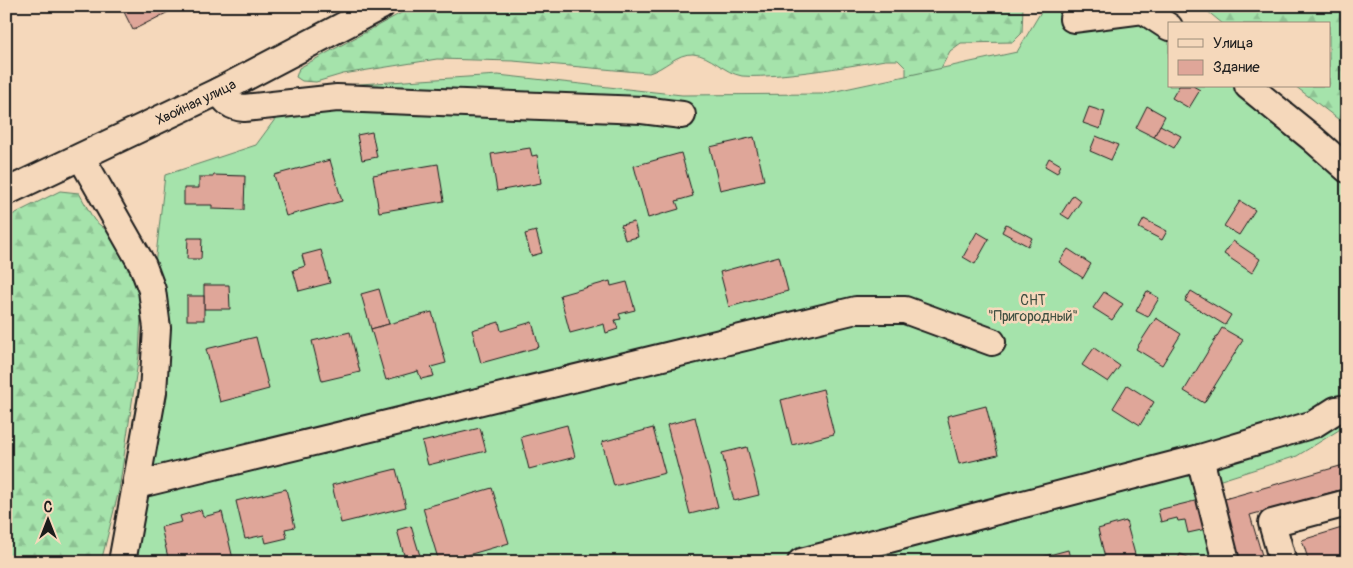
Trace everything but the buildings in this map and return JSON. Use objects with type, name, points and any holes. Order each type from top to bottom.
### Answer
[{"type":"street","name":"Хвойная улица","points":[[6,192],[219,91],[381,6]]},
{"type":"street","points":[[1073,19],[1143,10],[1168,26]]},
{"type":"street","points":[[1250,88],[1347,169]]},
{"type":"street","points":[[219,91],[224,100],[233,107],[244,108],[337,98],[642,110],[682,114]]},
{"type":"street","points":[[81,157],[143,266],[152,290],[157,328],[153,392],[122,562]]},
{"type":"street","points":[[136,485],[856,310],[905,310],[992,342]]},
{"type":"street","points":[[801,562],[1200,458],[1314,424],[1343,405]]},
{"type":"street","points":[[1200,458],[1226,562]]},
{"type":"street","points":[[1283,562],[1272,522],[1347,503]]},
{"type":"green space","points":[[414,6],[1023,6],[1022,33],[1013,42],[961,43],[950,51],[939,72],[906,89],[906,68],[898,60],[885,60],[793,74],[742,76],[729,71],[706,57],[693,54],[681,56],[649,73],[513,61],[437,59],[343,74],[316,82],[302,81],[296,77],[299,68]]},
{"type":"green space","name":"СНТ \"Пригородный\"","points":[[1078,6],[1106,6],[1168,36],[1168,88],[1248,88],[1347,160],[1347,425],[1297,456],[1218,481],[1236,562],[111,562],[148,327],[165,175],[256,145],[298,88],[498,75],[682,95],[822,94],[1017,52],[1042,10]]},
{"type":"green space","points":[[1195,6],[1347,6],[1347,126],[1298,88],[1330,88],[1330,22],[1221,22],[1206,10]]},
{"type":"green space","points":[[60,191],[79,193],[94,220],[113,236],[133,264],[142,296],[139,355],[119,490],[101,562],[6,562],[6,218]]}]
